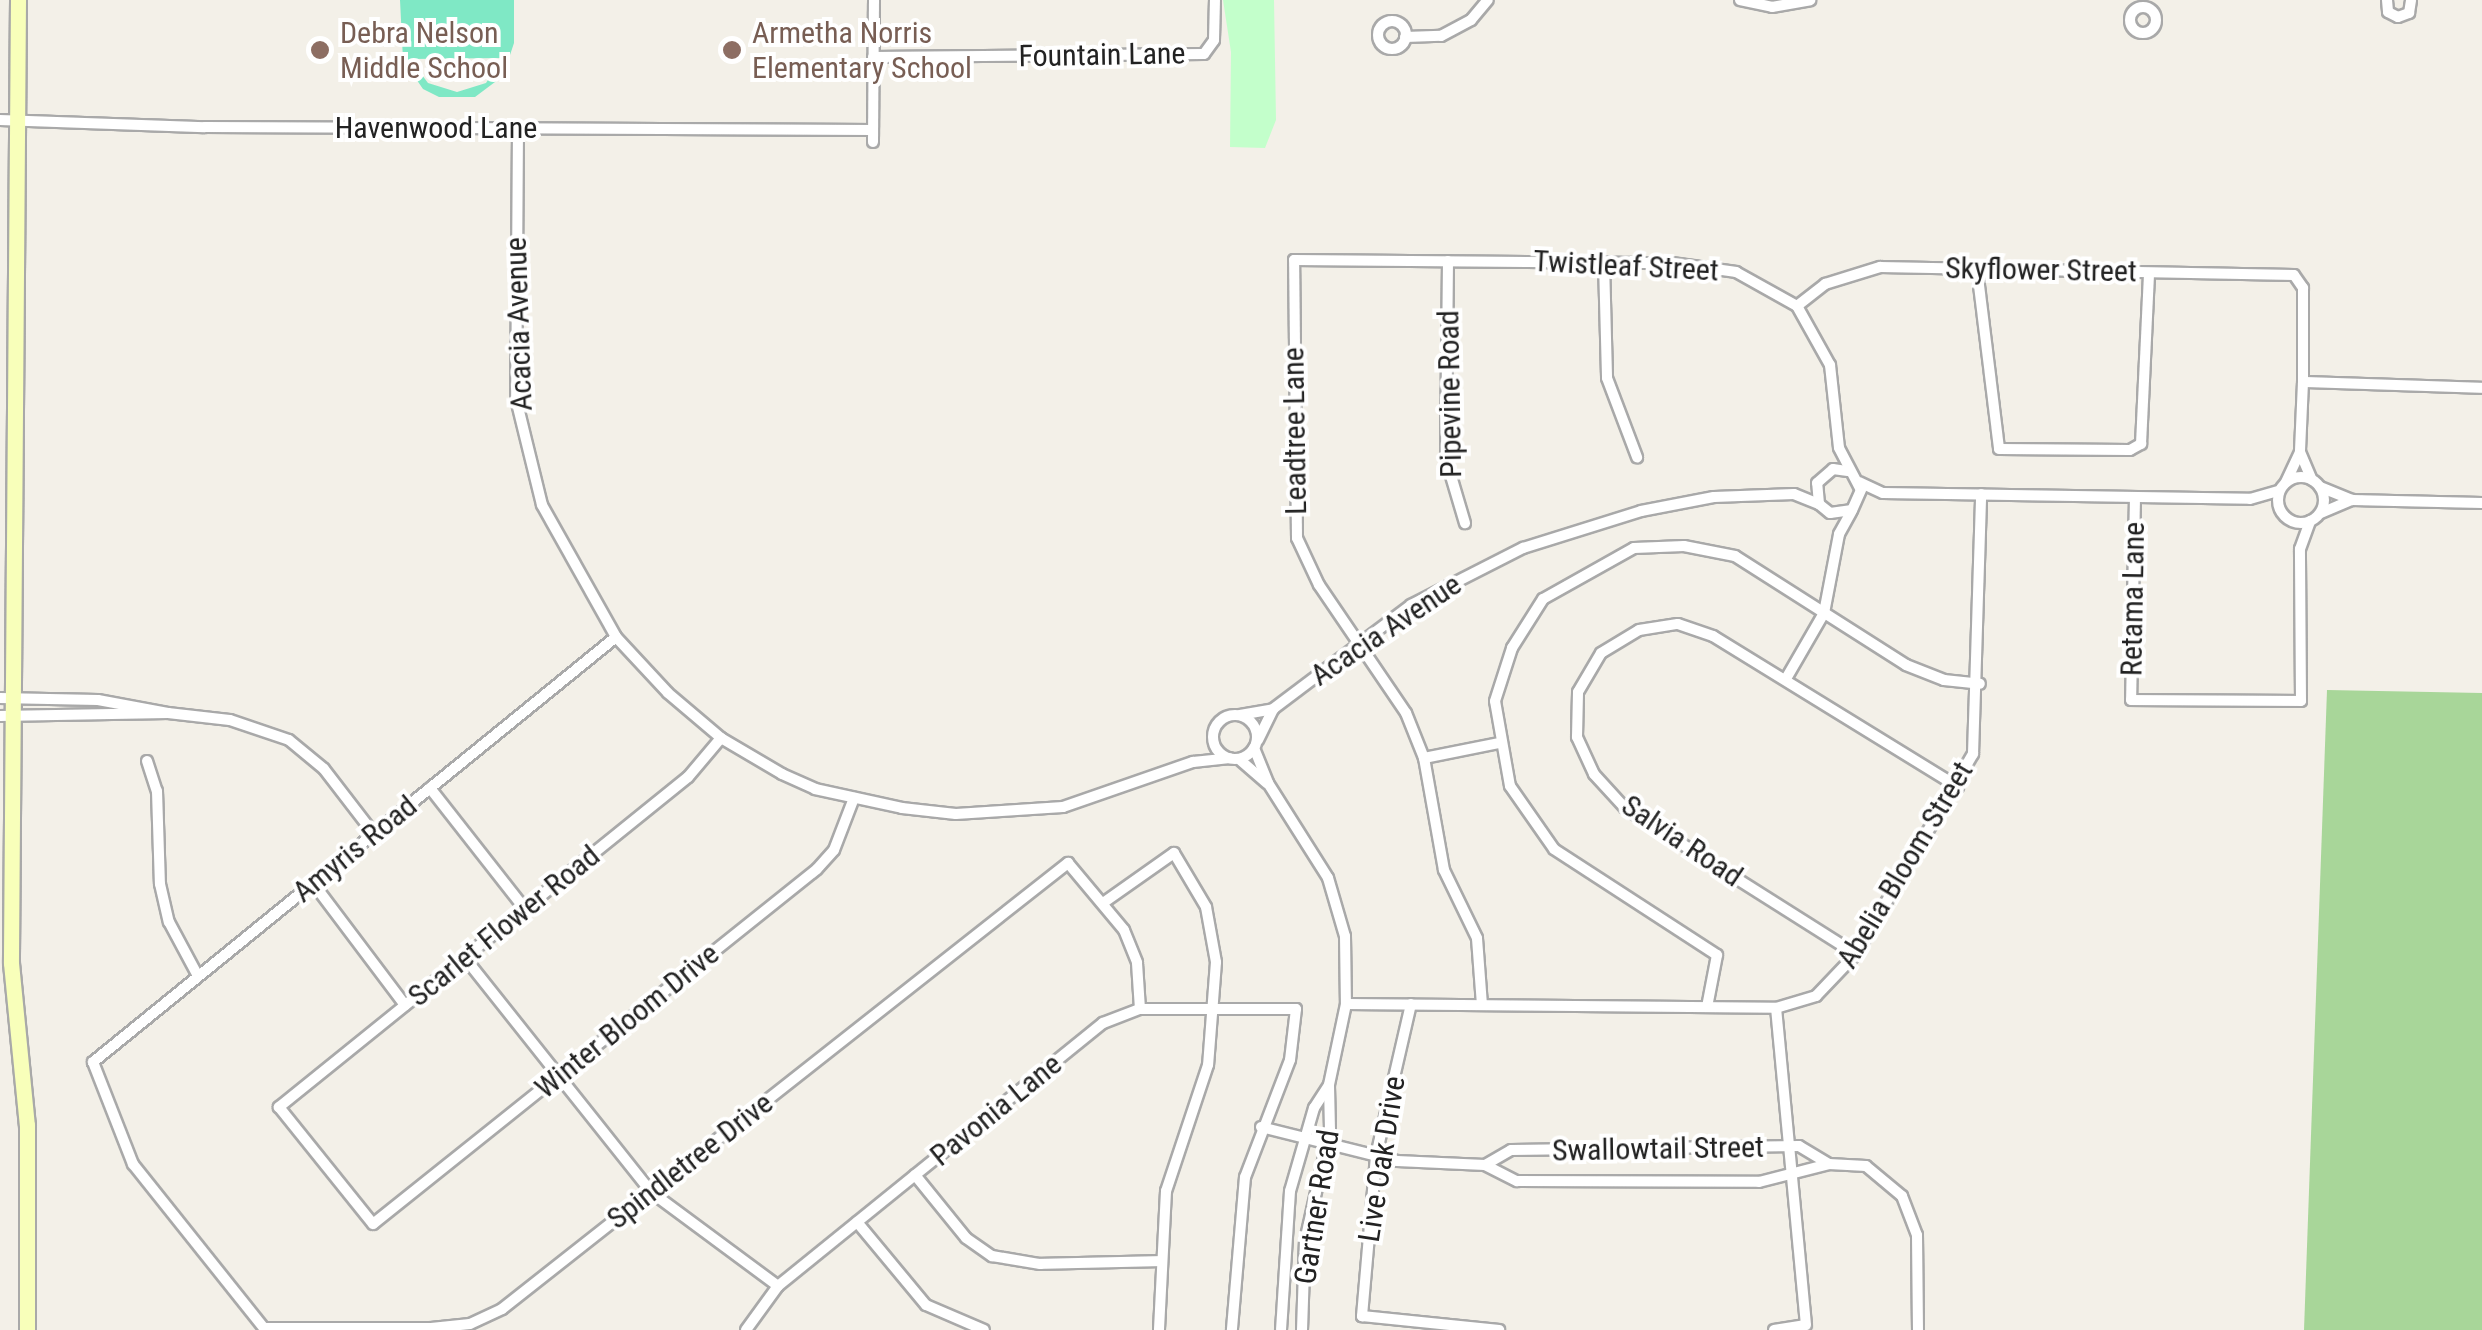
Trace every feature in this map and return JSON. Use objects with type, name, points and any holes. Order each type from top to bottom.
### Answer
[{"type":"main road","points":[[18,0],[7,716],[11,963],[27,1125],[27,1330]]},
{"type":"street","points":[[874,0],[874,57]]},
{"type":"street","name":"Fountain Lane","points":[[874,57],[1209,52],[1216,0]]},
{"type":"street","points":[[1406,37],[1440,36],[1470,20],[1488,0]]},
{"type":"street","points":[[1740,0],[1772,7],[1810,0]]},
{"type":"street","points":[[2386,0],[2388,12],[2398,17],[2409,13],[2411,0]]},
{"type":"street","name":"Havenwood Lane","points":[[0,120],[873,136],[874,57]]},
{"type":"street","name":"Acacia Avenue","points":[[518,128],[516,399],[542,505],[616,637],[722,738],[782,774],[854,798],[956,814],[1015,813],[1107,796],[1192,762]]},
{"type":"street","name":"Twistleaf Street","points":[[1294,260],[1604,262],[1736,272],[1797,306]]},
{"type":"street","name":"Leadtree Lane","points":[[1294,260],[1297,538],[1319,585],[1406,713],[1424,758],[1444,870],[1477,938],[1482,1005]]},
{"type":"street","name":"Pipevine Road","points":[[1448,261],[1446,459],[1466,524]]},
{"type":"street","points":[[1604,262],[1604,362],[1636,456]]},
{"type":"street","points":[[1977,269],[1999,449],[2130,450],[2145,432],[2150,272]]},
{"type":"street","name":"Skyflower Street","points":[[1797,306],[1857,271],[1977,269],[2294,275],[2303,288],[2303,382]]},
{"type":"street","points":[[1797,306],[1830,365],[1839,448],[1848,470],[1860,482],[1883,493],[2250,498],[2282,487],[2316,484],[2352,500],[2482,504]]},
{"type":"street","points":[[2300,549],[2283,515],[2282,487],[2300,452],[2303,382],[2482,388]]},
{"type":"street","points":[[1839,448],[1817,483],[1821,506],[1839,534]]},
{"type":"street","points":[[2300,452],[2324,497],[2300,549]]},
{"type":"street","points":[[1826,472],[1848,470]]},
{"type":"street","points":[[1788,676],[1824,613],[1839,534],[1854,508],[1860,482]]},
{"type":"street","name":"Acacia Avenue","points":[[1273,710],[1361,642],[1447,585],[1568,532],[1714,498],[1794,494],[1817,483]]},
{"type":"street","points":[[1821,506],[1854,508],[1883,493]]},
{"type":"street","name":"Acacia Avenue","points":[[1794,494],[1821,506]]},
{"type":"street","name":"Abelia Bloom Street","points":[[1346,1004],[1776,1008],[1816,996],[1856,954],[1958,787],[1973,754],[1980,684],[1981,494]]},
{"type":"street","name":"Retama Lane","points":[[2134,497],[2131,700],[2301,701],[2300,549]]},
{"type":"street","points":[[2250,498],[2283,515],[2314,518],[2352,500]]},
{"type":"street","points":[[1707,1008],[1717,955],[1554,848],[1510,786],[1499,743],[1495,702],[1512,648],[1543,599],[1634,548],[1684,546],[1735,556],[1906,664],[1944,680],[1980,684]]},
{"type":"street","name":"Salvia Road","points":[[1856,954],[1624,808],[1594,774],[1578,737],[1578,692],[1601,653],[1639,630],[1678,624],[1788,676],[1958,787]]},
{"type":"street","name":"Amyris Road","points":[[264,1328],[133,1164],[94,1062],[616,637]]},
{"type":"street","points":[[7,698],[98,700],[230,720],[289,740],[324,769],[374,834]]},
{"type":"street","points":[[1192,762],[1212,741],[1216,724],[1238,715],[1273,710]]},
{"type":"street","points":[[1192,762],[1235,758],[1256,744],[1273,710]]},
{"type":"street","points":[[7,716],[168,713]]},
{"type":"street","points":[[1238,715],[1254,724],[1268,783]]},
{"type":"street","name":"Scarlet Flower Road","points":[[372,1224],[279,1107],[688,777],[722,738]]},
{"type":"street","points":[[1212,741],[1268,783]]},
{"type":"street","points":[[1424,758],[1499,743]]},
{"type":"street","points":[[148,762],[157,792],[164,903],[198,976]]},
{"type":"street","name":"Gartner Road","points":[[1268,783],[1328,878],[1345,936],[1346,1004],[1329,1085],[1326,1144],[1306,1241],[1302,1330]]},
{"type":"street","points":[[430,788],[526,909]]},
{"type":"street","name":"Winter Bloom Drive","points":[[372,1224],[817,870],[834,850],[854,798]]},
{"type":"street","points":[[1140,1008],[1137,963],[1103,903],[1174,853],[1206,907],[1217,1009],[1208,1065],[1166,1191],[1159,1261],[1159,1330]]},
{"type":"street","name":"Spindletree Drive","points":[[264,1328],[470,1324],[502,1309],[1068,864],[1103,903]]},
{"type":"street","points":[[313,883],[406,1006]]},
{"type":"street","points":[[465,958],[651,1192],[778,1286]]},
{"type":"street","name":"Live Oak Drive","points":[[1411,1004],[1376,1156],[1362,1316],[1499,1330]]},
{"type":"street","name":"Pavonia Lane","points":[[746,1330],[778,1286],[1103,1023],[1140,1008],[1296,1009],[1290,1060],[1260,1128]]},
{"type":"street","points":[[1774,1330],[1806,1325],[1776,1008]]},
{"type":"street","name":"Gartner Road","points":[[1280,1330],[1282,1237],[1304,1138],[1329,1085]]},
{"type":"street","points":[[1232,1330],[1235,1244],[1260,1128]]},
{"type":"street","name":"Swallowtail Street","points":[[1260,1128],[1376,1156],[1484,1165],[1516,1181],[1759,1182],[1829,1164],[1866,1166],[1902,1196],[1917,1234],[1918,1330]]},
{"type":"street","name":"Swallowtail Street","points":[[1484,1165],[1511,1150],[1787,1148],[1810,1149],[1829,1164]]},
{"type":"street","points":[[916,1175],[966,1238],[992,1256],[1040,1264],[1159,1261]]},
{"type":"street","points":[[857,1222],[926,1305],[984,1330]]},
{"type":"green space","points":[[400,0],[514,0],[514,43],[503,76],[475,97],[439,97],[423,89],[403,60]],"holes":[[[502,58],[486,83],[457,92],[428,83],[410,59]]]},
{"type":"green space","points":[[1223,0],[1274,0],[1276,120],[1265,148],[1230,147],[1231,52]]},
{"type":"green space","points":[[2327,690],[2482,693],[2482,1330],[2304,1330]]},
{"type":"place","name":"Debra Nelson Middle School","points":[[320,50]]},
{"type":"place","name":"Armetha Norris Elementary School","points":[[732,50]]}]
